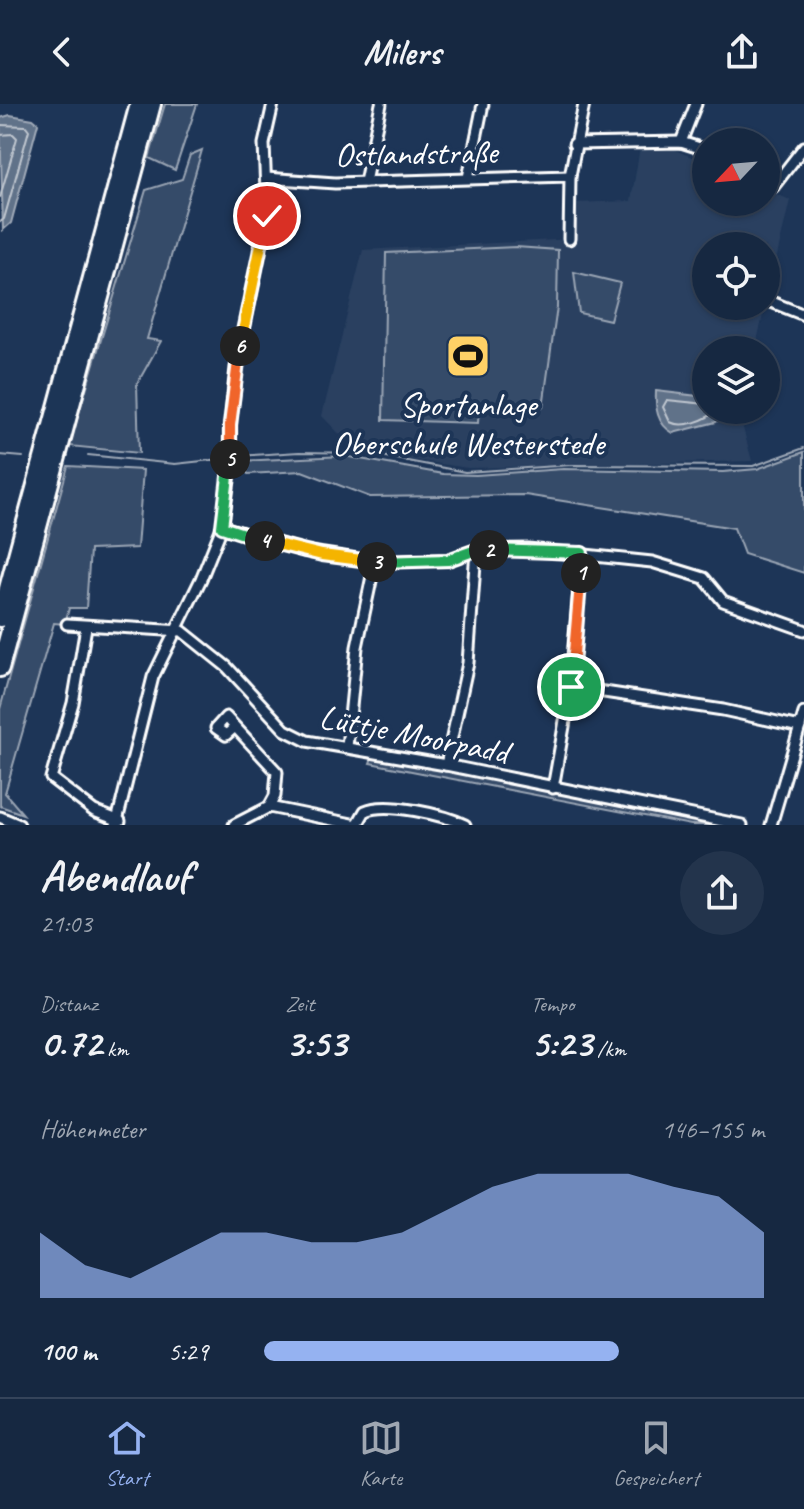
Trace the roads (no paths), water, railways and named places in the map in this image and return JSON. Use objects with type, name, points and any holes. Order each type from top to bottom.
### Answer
[{"type":"highway","points":[[0,618],[139,104]]},
{"type":"highway","points":[[0,668],[152,104]]},
{"type":"street","points":[[86,627],[73,703],[51,778],[94,811],[117,822],[153,677],[222,527],[230,466],[236,368],[264,239],[264,144],[273,104]]},
{"type":"street","points":[[365,182],[381,104]]},
{"type":"street","points":[[468,178],[483,104]]},
{"type":"street","points":[[569,239],[570,176],[584,104]]},
{"type":"street","points":[[681,142],[696,104]]},
{"type":"street","points":[[574,144],[681,142],[692,146]]},
{"type":"street","points":[[780,173],[804,147]]},
{"type":"street","name":"Ostlandstraße","points":[[266,178],[365,182],[570,176]]},
{"type":"street","points":[[780,305],[804,315]]},
{"type":"street","points":[[222,527],[304,551],[375,562],[448,560],[476,550],[582,553],[652,562],[704,578],[723,601],[804,630]]},
{"type":"street","points":[[446,765],[468,663],[476,550]]},
{"type":"street","points":[[553,788],[571,687],[582,553]]},
{"type":"street","points":[[347,747],[357,647],[375,562]]},
{"type":"street","points":[[67,624],[177,629]]},
{"type":"street","name":"Lüttje Moorpadd","points":[[177,629],[204,646],[227,667],[295,738],[742,825]]},
{"type":"street","points":[[571,687],[723,710],[800,727]]},
{"type":"street","points":[[771,825],[804,713]]},
{"type":"street","points":[[234,825],[269,807],[275,796],[277,772],[235,727]]},
{"type":"street","points":[[269,807],[357,825],[365,811],[382,806],[462,824]]},
{"type":"street","points":[[365,811],[371,825]]},
{"type":"street","points":[[0,817],[19,825]]},
{"type":"water","points":[[10,115],[33,119],[38,123],[11,223],[3,230],[0,118]]},
{"type":"water","points":[[656,391],[692,395],[692,424],[708,424],[673,433],[663,425],[656,403]]},
{"type":"waterway","points":[[238,456],[299,452],[366,453],[465,472],[572,465],[753,466],[804,448]]},
{"type":"waterway","points":[[0,455],[23,457]]},
{"type":"waterway","points":[[88,455],[175,464],[221,459]]},
{"type":"place","name":"Sportanlage Oberschule Westerstede","points":[[468,356]]}]
